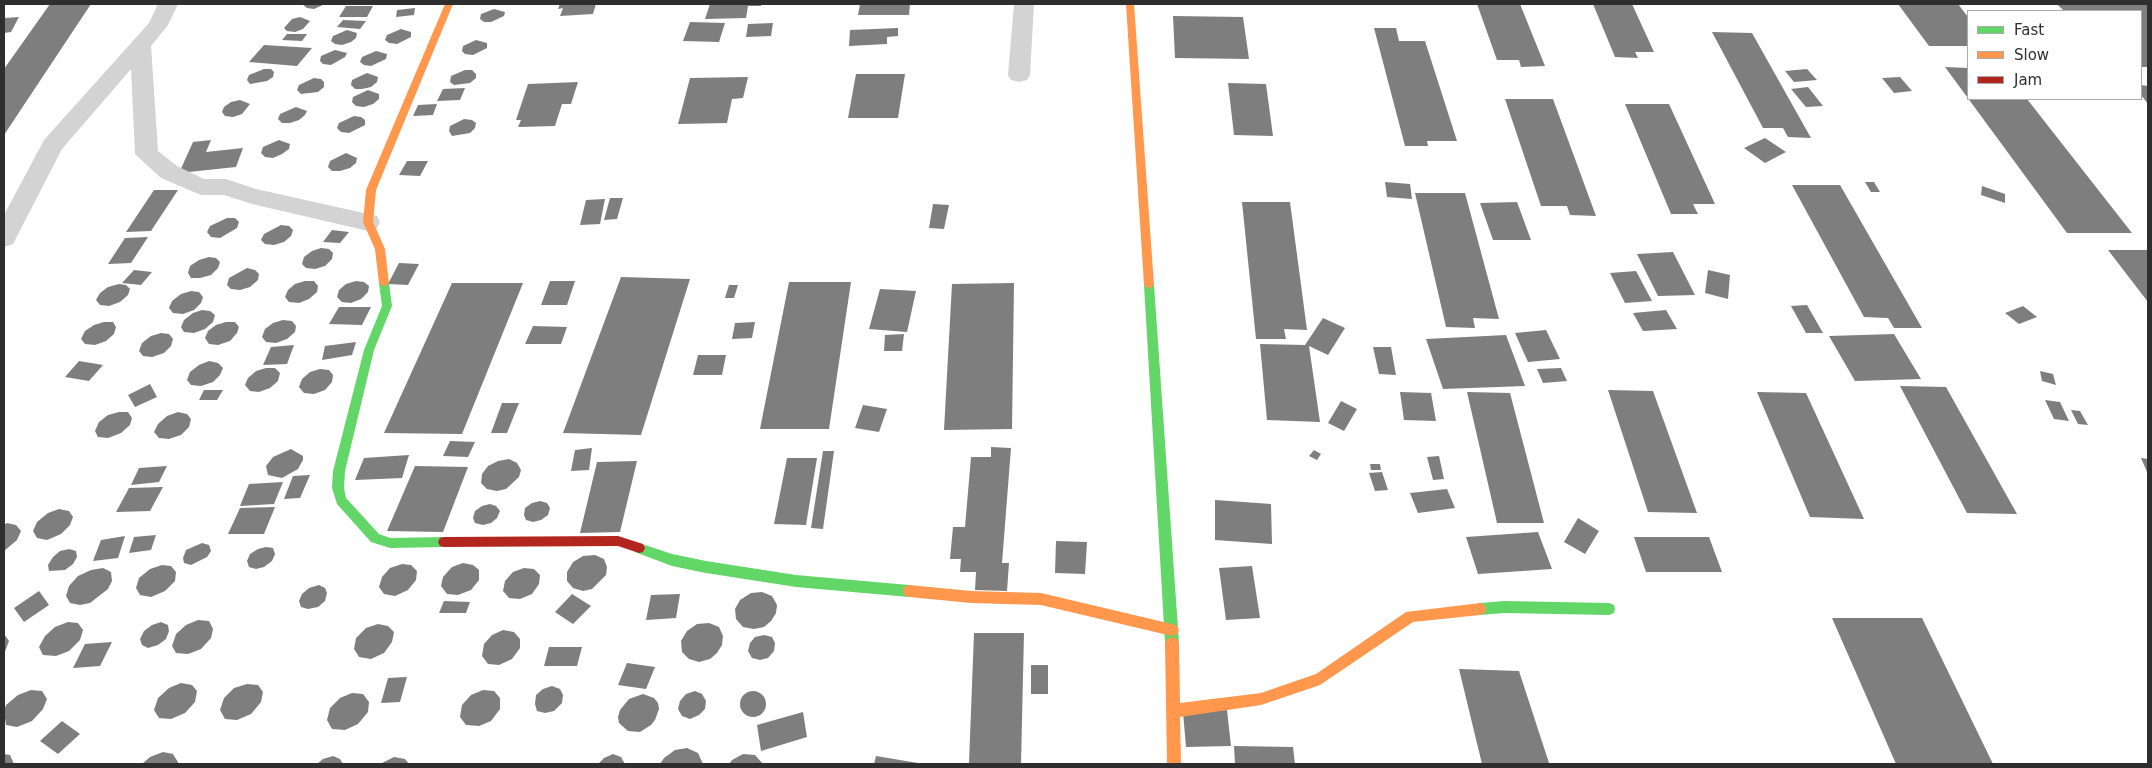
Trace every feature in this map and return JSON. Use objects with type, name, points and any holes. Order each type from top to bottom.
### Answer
[{"type":"street","points":[[4,238],[52,145],[158,25],[168,4]]},
{"type":"street","points":[[449,4],[371,190],[368,222],[380,249],[387,306],[369,350],[339,471],[338,488],[341,500],[364,528],[375,538],[390,543],[404,544],[489,541],[618,541],[672,560],[706,567],[796,581],[971,597],[1041,599],[1172,630]]},
{"type":"street","points":[[1019,75],[1024,4]]},
{"type":"street","points":[[1130,4],[1172,630],[1174,764]]},
{"type":"street","points":[[140,46],[146,154],[169,172],[200,187],[226,187],[268,200],[368,222]]},
{"type":"street","points":[[1173,711],[1262,699],[1320,679],[1411,616],[1504,607],[1609,609]]},
{"type":"building","points":[[50,4],[91,4],[4,135],[4,69]]},
{"type":"building","points":[[302,4],[325,4],[314,9],[307,8]]},
{"type":"building","points":[[560,4],[596,4],[593,14],[560,16],[563,8],[558,9]]},
{"type":"building","points":[[710,4],[761,4],[761,6],[748,6],[746,18],[705,19]]},
{"type":"building","points":[[860,4],[910,4],[909,15],[858,15]]},
{"type":"building","points":[[1477,4],[1520,4],[1545,66],[1521,67],[1519,60],[1497,60]]},
{"type":"building","points":[[1593,4],[1632,4],[1654,52],[1635,52],[1638,58],[1615,57]]},
{"type":"building","points":[[1898,4],[1958,4],[1967,16],[1967,46],[1929,46]]},
{"type":"building","points":[[2057,4],[2148,4],[2148,67],[2142,67],[2142,10],[2063,10]]},
{"type":"building","points":[[346,6],[373,6],[367,17],[339,17]]},
{"type":"building","points":[[415,8],[414,15],[396,17],[397,10]]},
{"type":"building","points":[[494,9],[505,12],[504,16],[491,22],[484,22],[480,19],[481,14]]},
{"type":"building","points":[[1173,16],[1243,17],[1249,59],[1175,58]]},
{"type":"building","points":[[19,17],[11,32],[4,33],[4,18]]},
{"type":"building","points":[[300,17],[310,21],[303,29],[295,32],[287,31],[284,28],[292,19]]},
{"type":"building","points":[[343,20],[366,21],[360,29],[337,27]]},
{"type":"building","points":[[690,22],[725,23],[719,42],[683,41]]},
{"type":"building","points":[[773,23],[771,36],[746,37],[748,24]]},
{"type":"building","points":[[898,28],[898,36],[887,37],[887,44],[849,46],[850,30]]},
{"type":"building","points":[[1374,28],[1396,28],[1399,41],[1425,41],[1457,141],[1427,141],[1428,146],[1405,146]]},
{"type":"building","points":[[401,29],[411,32],[411,37],[397,44],[389,43],[385,40],[387,35]]},
{"type":"building","points":[[347,30],[357,33],[356,38],[351,42],[342,45],[331,41],[333,36]]},
{"type":"building","points":[[1712,32],[1752,33],[1811,138],[1788,137],[1783,128],[1763,128]]},
{"type":"building","points":[[287,34],[307,34],[302,41],[282,40]]},
{"type":"building","points":[[476,40],[487,43],[487,48],[473,55],[465,54],[462,51],[463,46]]},
{"type":"building","points":[[264,45],[312,48],[297,66],[249,62]]},
{"type":"building","points":[[335,50],[347,53],[345,57],[331,65],[323,64],[320,61],[321,56]]},
{"type":"building","points":[[376,51],[387,54],[386,59],[371,66],[360,62],[362,57]]},
{"type":"building","points":[[1945,67],[1967,68],[1967,97]]},
{"type":"building","points":[[264,69],[271,69],[274,72],[273,77],[267,81],[250,84],[247,80],[249,75]]},
{"type":"building","points":[[1807,69],[1817,80],[1794,82],[1785,71]]},
{"type":"building","points":[[465,70],[472,70],[476,74],[476,78],[470,83],[454,85],[450,82],[451,76]]},
{"type":"building","points":[[367,73],[378,77],[377,82],[371,87],[355,89],[351,85],[352,80]]},
{"type":"building","points":[[856,74],[905,74],[898,118],[848,118]]},
{"type":"building","points":[[748,77],[743,98],[732,99],[727,123],[678,124],[690,78]]},
{"type":"building","points":[[1900,77],[1912,91],[1894,93],[1882,78]]},
{"type":"building","points":[[314,78],[321,79],[324,82],[324,87],[318,92],[301,94],[297,90],[299,85]]},
{"type":"building","points":[[578,82],[571,104],[562,104],[555,126],[518,127],[521,120],[516,120],[528,84]]},
{"type":"building","points":[[1228,83],[1266,84],[1273,136],[1234,135]]},
{"type":"building","points":[[2142,85],[2148,86],[2148,104],[2142,96]]},
{"type":"building","points":[[1808,87],[1823,106],[1806,107],[1791,89]]},
{"type":"building","points":[[465,88],[460,100],[437,101],[443,89]]},
{"type":"building","points":[[368,90],[379,94],[379,99],[373,104],[364,107],[356,106],[352,102],[353,97]]},
{"type":"building","points":[[1505,99],[1553,99],[1596,216],[1570,215],[1567,206],[1541,206]]},
{"type":"building","points":[[240,100],[250,104],[242,114],[233,117],[225,116],[222,112],[224,107],[231,102]]},
{"type":"building","points":[[1970,100],[2028,100],[2132,233],[2067,233]]},
{"type":"building","points":[[437,104],[433,115],[413,116],[418,105]]},
{"type":"building","points":[[1625,104],[1669,104],[1715,204],[1693,204],[1698,214],[1671,214]]},
{"type":"building","points":[[296,107],[307,111],[299,120],[282,123],[278,119],[280,114]]},
{"type":"building","points":[[354,116],[365,120],[365,125],[349,133],[341,132],[337,128],[339,123]]},
{"type":"building","points":[[464,119],[472,120],[476,123],[475,128],[470,133],[452,136],[449,131],[450,126]]},
{"type":"building","points":[[1765,138],[1786,152],[1765,163],[1744,148]]},
{"type":"building","points":[[211,140],[206,152],[243,148],[236,167],[179,173],[193,142]]},
{"type":"building","points":[[279,140],[290,144],[289,149],[273,158],[265,157],[261,153],[263,147]]},
{"type":"building","points":[[346,153],[357,158],[356,163],[350,168],[332,171],[328,167],[330,161]]},
{"type":"building","points":[[407,161],[428,161],[420,176],[399,175]]},
{"type":"building","points":[[1385,182],[1410,184],[1412,199],[1387,197]]},
{"type":"building","points":[[1865,182],[1874,182],[1880,192],[1871,192]]},
{"type":"building","points":[[1792,185],[1840,185],[1922,328],[1894,328],[1888,318],[1864,317]]},
{"type":"building","points":[[1982,186],[2005,194],[2005,203],[1981,195]]},
{"type":"building","points":[[154,190],[178,190],[151,231],[126,232]]},
{"type":"building","points":[[1415,193],[1465,193],[1499,319],[1473,318],[1475,328],[1446,327]]},
{"type":"building","points":[[610,198],[623,198],[617,219],[604,220]]},
{"type":"building","points":[[605,199],[600,224],[580,225],[586,200]]},
{"type":"building","points":[[1242,202],[1290,202],[1307,330],[1284,329],[1286,339],[1256,339]]},
{"type":"building","points":[[1517,202],[1531,240],[1493,240],[1480,203]]},
{"type":"building","points":[[933,204],[949,205],[944,229],[929,228]]},
{"type":"building","points":[[227,218],[235,218],[239,222],[237,228],[220,238],[211,237],[207,232],[210,226]]},
{"type":"building","points":[[281,225],[289,226],[293,230],[291,236],[284,242],[274,245],[265,244],[261,240],[264,234]]},
{"type":"building","points":[[332,230],[349,232],[340,243],[323,242]]},
{"type":"building","points":[[148,237],[131,263],[108,264],[125,238]]},
{"type":"building","points":[[321,248],[329,249],[333,253],[332,259],[325,266],[315,269],[306,268],[302,264],[304,257],[312,251]]},
{"type":"building","points":[[2108,250],[2148,250],[2148,302]]},
{"type":"building","points":[[1673,252],[1695,295],[1658,296],[1637,254]]},
{"type":"building","points":[[209,257],[216,258],[220,262],[218,268],[211,275],[191,278],[188,273],[190,266],[199,260]]},
{"type":"building","points":[[399,263],[419,264],[408,285],[388,284]]},
{"type":"building","points":[[247,268],[255,270],[259,274],[258,280],[250,287],[240,290],[231,289],[227,285],[229,278]]},
{"type":"building","points":[[134,270],[152,272],[141,285],[122,283]]},
{"type":"building","points":[[1708,270],[1730,275],[1728,299],[1705,293]]},
{"type":"building","points":[[1636,271],[1652,301],[1625,303],[1610,273]]},
{"type":"building","points":[[621,277],[690,279],[641,435],[563,433]]},
{"type":"building","points":[[314,281],[318,286],[317,292],[309,299],[299,303],[289,302],[285,297],[288,290],[295,284]]},
{"type":"building","points":[[356,281],[364,282],[369,286],[368,292],[361,299],[351,303],[342,302],[337,297],[339,290],[346,284]]},
{"type":"building","points":[[550,281],[575,281],[567,305],[541,305]]},
{"type":"building","points":[[789,282],[851,282],[829,429],[760,429]]},
{"type":"building","points":[[452,283],[523,283],[462,434],[384,433]]},
{"type":"building","points":[[1014,283],[1012,429],[944,430],[952,284]]},
{"type":"building","points":[[119,284],[126,285],[130,289],[128,295],[120,302],[109,306],[100,305],[96,300],[100,293],[108,287]]},
{"type":"building","points":[[729,285],[738,285],[734,298],[725,298]]},
{"type":"building","points":[[880,289],[916,291],[907,332],[869,329]]},
{"type":"building","points":[[191,291],[199,292],[203,297],[201,303],[194,310],[183,314],[173,313],[169,308],[172,301],[181,294]]},
{"type":"building","points":[[1807,305],[1823,333],[1806,333],[1791,306]]},
{"type":"building","points":[[2023,306],[2037,317],[2019,324],[2005,313]]},
{"type":"building","points":[[339,307],[371,307],[362,325],[329,324]]},
{"type":"building","points":[[202,310],[210,311],[215,315],[213,322],[205,329],[194,333],[184,332],[181,327],[184,320],[193,313]]},
{"type":"building","points":[[1666,310],[1677,329],[1643,331],[1633,313]]},
{"type":"building","points":[[1323,318],[1345,328],[1328,355],[1309,346],[1320,422],[1267,420],[1260,344],[1305,345]]},
{"type":"building","points":[[283,320],[292,321],[296,326],[295,332],[287,339],[276,343],[266,342],[262,337],[265,329],[273,323]]},
{"type":"building","points":[[113,322],[116,327],[114,334],[106,341],[95,345],[85,344],[81,339],[85,331],[94,325]]},
{"type":"building","points":[[235,322],[239,327],[237,333],[230,341],[218,345],[209,344],[205,338],[208,331],[216,325]]},
{"type":"building","points":[[755,322],[752,338],[732,339],[735,323]]},
{"type":"building","points":[[533,326],[567,327],[561,344],[525,344]]},
{"type":"building","points":[[1546,330],[1560,359],[1528,362],[1515,333]]},
{"type":"building","points":[[161,333],[169,334],[173,339],[171,346],[164,353],[152,357],[143,356],[139,351],[142,343],[151,336]]},
{"type":"building","points":[[904,334],[902,351],[884,351],[885,335]]},
{"type":"building","points":[[1894,334],[1921,379],[1855,381],[1829,336]]},
{"type":"building","points":[[1506,335],[1525,386],[1443,389],[1426,339]]},
{"type":"building","points":[[356,342],[352,355],[322,360],[325,346]]},
{"type":"building","points":[[294,345],[287,364],[263,365],[271,347]]},
{"type":"building","points":[[1373,347],[1391,347],[1396,375],[1379,374]]},
{"type":"building","points":[[698,355],[726,355],[722,375],[693,375]]},
{"type":"building","points":[[79,361],[103,365],[89,381],[65,377]]},
{"type":"building","points":[[209,361],[218,363],[223,368],[220,375],[213,382],[201,386],[191,385],[187,380],[190,372],[199,365]]},
{"type":"building","points":[[275,368],[280,373],[278,381],[270,388],[259,392],[250,391],[245,385],[248,378],[256,371]]},
{"type":"building","points":[[1561,368],[1567,381],[1543,383],[1537,369]]},
{"type":"building","points":[[320,369],[329,370],[333,375],[332,382],[325,390],[314,394],[304,393],[299,387],[302,379],[310,372]]},
{"type":"building","points":[[2040,371],[2053,374],[2056,385],[2042,381]]},
{"type":"building","points":[[150,384],[157,397],[135,407],[128,395]]},
{"type":"building","points":[[1900,386],[1946,387],[2017,514],[1967,513]]},
{"type":"building","points":[[204,390],[223,390],[217,400],[199,400]]},
{"type":"building","points":[[1608,390],[1653,391],[1697,513],[1648,512]]},
{"type":"building","points":[[1400,392],[1431,393],[1436,421],[1404,420]]},
{"type":"building","points":[[1467,392],[1510,393],[1544,523],[1497,523]]},
{"type":"building","points":[[1757,392],[1806,393],[1864,519],[1810,517]]},
{"type":"building","points":[[2045,400],[2060,402],[2069,421],[2054,419]]},
{"type":"building","points":[[1341,401],[1357,409],[1344,431],[1328,423]]},
{"type":"building","points":[[502,403],[519,403],[507,433],[491,433]]},
{"type":"building","points":[[863,405],[887,409],[879,432],[855,428]]},
{"type":"building","points":[[2071,410],[2080,411],[2088,425],[2078,424]]},
{"type":"building","points":[[128,412],[132,418],[130,425],[121,433],[108,438],[98,437],[95,431],[99,422],[108,415]]},
{"type":"building","points":[[178,412],[187,414],[191,419],[189,427],[181,435],[169,439],[159,438],[154,432],[158,424],[167,416]]},
{"type":"building","points":[[450,441],[475,442],[468,457],[443,456]]},
{"type":"building","points":[[991,447],[1011,448],[1002,563],[1009,563],[1007,591],[975,590],[976,572],[960,572],[961,559],[950,559],[953,527],[965,527],[971,457],[991,457]]},
{"type":"building","points":[[592,448],[589,470],[571,471],[575,450]]},
{"type":"building","points":[[291,449],[303,456],[298,469],[282,478],[268,475],[266,466],[273,457]]},
{"type":"building","points":[[1314,450],[1321,454],[1317,460],[1309,456]]},
{"type":"building","points":[[823,451],[834,451],[823,529],[811,528]]},
{"type":"building","points":[[409,455],[402,478],[355,480],[364,458]]},
{"type":"building","points":[[1439,456],[1444,479],[1433,480],[1427,457]]},
{"type":"building","points":[[787,458],[817,458],[806,525],[774,524]]},
{"type":"building","points":[[2141,458],[2148,459],[2148,474]]},
{"type":"building","points":[[509,459],[517,463],[521,470],[519,477],[506,489],[497,491],[487,489],[481,483],[482,474],[488,466],[498,461]]},
{"type":"building","points":[[637,461],[620,532],[580,533],[597,462]]},
{"type":"building","points":[[1370,464],[1380,464],[1381,470],[1371,470]]},
{"type":"building","points":[[167,466],[159,482],[131,485],[139,468]]},
{"type":"building","points":[[415,466],[468,467],[443,532],[387,531]]},
{"type":"building","points":[[1382,472],[1388,490],[1375,491],[1369,473]]},
{"type":"building","points":[[310,475],[300,498],[284,499],[293,476]]},
{"type":"building","points":[[283,482],[274,504],[240,506],[249,484]]},
{"type":"building","points":[[163,487],[150,511],[116,512],[129,488]]},
{"type":"building","points":[[1447,489],[1455,508],[1418,513],[1410,493]]},
{"type":"building","points":[[1215,500],[1271,504],[1272,544],[1215,540]]},
{"type":"building","points":[[540,501],[547,503],[550,508],[548,515],[541,520],[533,522],[526,520],[524,515],[525,508],[532,503]]},
{"type":"building","points":[[490,504],[496,506],[500,511],[497,518],[491,523],[483,525],[475,523],[473,518],[475,511],[482,506]]},
{"type":"building","points":[[275,507],[264,534],[228,534],[240,508]]},
{"type":"building","points":[[59,509],[69,511],[73,517],[70,525],[61,534],[47,540],[37,538],[33,531],[37,522],[48,513]]},
{"type":"building","points":[[1578,518],[1599,531],[1585,554],[1564,542]]},
{"type":"building","points":[[7,523],[16,525],[21,531],[17,540],[4,551],[4,525]]},
{"type":"building","points":[[1538,532],[1552,569],[1478,574],[1466,537]]},
{"type":"building","points":[[156,535],[151,550],[129,553],[134,537]]},
{"type":"building","points":[[125,536],[118,558],[93,561],[101,540]]},
{"type":"building","points":[[1634,537],[1709,537],[1722,572],[1646,572]]},
{"type":"building","points":[[1056,541],[1087,542],[1085,574],[1055,573]]},
{"type":"building","points":[[202,543],[209,545],[211,551],[207,557],[191,565],[184,563],[183,558],[186,550]]},
{"type":"building","points":[[266,547],[273,548],[275,554],[272,561],[264,567],[256,569],[249,567],[247,561],[250,554]]},
{"type":"building","points":[[69,549],[76,551],[77,557],[73,564],[65,570],[49,571],[48,565],[53,557],[60,551]]},
{"type":"building","points":[[595,555],[604,559],[607,567],[606,575],[592,589],[583,591],[573,588],[567,581],[567,572],[573,562],[583,556]]},
{"type":"building","points":[[463,563],[473,565],[479,570],[479,580],[471,590],[458,595],[447,594],[441,586],[443,577],[452,567]]},
{"type":"building","points":[[402,564],[411,565],[417,571],[416,580],[408,590],[395,596],[384,594],[379,587],[382,577],[390,568]]},
{"type":"building","points":[[162,565],[171,566],[176,572],[175,581],[165,591],[151,597],[140,595],[136,588],[139,578],[150,569]]},
{"type":"building","points":[[1252,566],[1260,618],[1226,620],[1219,568]]},
{"type":"building","points":[[103,568],[111,572],[112,581],[108,589],[90,603],[80,605],[70,603],[66,596],[69,586],[78,576],[91,570]]},
{"type":"building","points":[[524,568],[534,569],[540,575],[539,584],[532,594],[520,599],[509,598],[503,591],[505,581],[513,572]]},
{"type":"building","points":[[319,585],[325,588],[327,593],[325,601],[318,607],[308,609],[301,607],[299,601],[302,594],[309,588]]},
{"type":"building","points":[[39,591],[49,605],[24,622],[14,608]]},
{"type":"building","points":[[762,592],[772,596],[777,605],[776,613],[764,627],[754,629],[743,627],[736,619],[735,609],[740,600],[751,593]]},
{"type":"building","points":[[572,594],[591,606],[573,624],[555,612]]},
{"type":"building","points":[[680,594],[676,618],[646,620],[651,595]]},
{"type":"building","points":[[444,601],[470,602],[466,613],[439,613]]},
{"type":"building","points":[[1832,618],[1922,618],[1993,764],[1896,764]]},
{"type":"building","points":[[198,620],[209,621],[213,629],[211,638],[201,649],[188,654],[176,653],[172,646],[176,634],[186,625]]},
{"type":"building","points":[[68,622],[78,623],[83,630],[80,640],[69,651],[56,656],[43,655],[39,647],[45,636],[55,627]]},
{"type":"building","points":[[161,622],[168,625],[169,631],[166,639],[158,645],[148,648],[142,645],[140,639],[144,631],[152,625]]},
{"type":"building","points":[[709,623],[719,627],[723,636],[722,645],[710,659],[699,662],[689,659],[682,652],[681,641],[687,631],[697,624]]},
{"type":"building","points":[[378,624],[388,626],[394,632],[392,642],[384,653],[371,659],[359,657],[354,649],[356,638],[366,628]]},
{"type":"building","points":[[503,630],[514,632],[520,639],[520,648],[512,659],[499,665],[488,664],[482,656],[484,644],[492,635]]},
{"type":"building","points":[[974,633],[1024,633],[1021,764],[969,763]]},
{"type":"building","points":[[4,634],[9,641],[4,654]]},
{"type":"building","points":[[764,635],[772,637],[775,643],[774,651],[768,658],[760,660],[752,658],[748,651],[750,643],[755,637]]},
{"type":"building","points":[[112,642],[100,666],[73,668],[85,644]]},
{"type":"building","points":[[549,647],[582,647],[577,666],[544,666]]},
{"type":"building","points":[[627,663],[655,667],[646,689],[618,685]]},
{"type":"building","points":[[1031,665],[1048,665],[1048,694],[1031,694]]},
{"type":"building","points":[[1459,669],[1519,671],[1549,763],[1482,764]]},
{"type":"building","points":[[407,677],[400,702],[381,703],[388,678]]},
{"type":"building","points":[[181,683],[192,685],[197,691],[195,702],[185,713],[171,719],[159,718],[154,710],[158,698],[169,688]]},
{"type":"building","points":[[247,684],[258,685],[263,692],[261,702],[251,714],[237,720],[225,719],[220,710],[224,698],[234,688]]},
{"type":"building","points":[[552,686],[560,689],[563,695],[562,703],[554,711],[545,713],[537,711],[535,704],[536,695],[543,689]]},
{"type":"building","points":[[31,690],[42,691],[47,699],[43,709],[32,721],[17,727],[6,725],[4,711],[6,705],[18,695]]},
{"type":"building","points":[[483,690],[494,691],[500,698],[500,709],[491,721],[479,726],[466,725],[460,717],[462,705],[471,695]]},
{"type":"building","points":[[695,691],[702,694],[706,701],[705,709],[699,715],[690,719],[682,716],[678,709],[680,701],[686,694]]},
{"type":"building","points":[[753,691],[762,695],[766,704],[762,713],[753,717],[744,713],[740,704],[744,695]]},
{"type":"building","points":[[352,693],[363,694],[369,702],[368,712],[358,724],[345,730],[332,729],[327,720],[330,708],[340,698]]},
{"type":"building","points":[[643,694],[654,698],[658,703],[659,709],[655,720],[640,732],[628,731],[619,723],[620,710],[629,699]]},
{"type":"building","points":[[1227,710],[1231,746],[1186,747],[1183,712]]},
{"type":"building","points":[[803,712],[807,737],[761,751],[757,725]]},
{"type":"building","points":[[62,721],[80,734],[58,754],[40,741]]},
{"type":"building","points":[[1234,746],[1293,747],[1295,764],[1235,764]]},
{"type":"building","points":[[687,748],[698,753],[703,764],[660,764],[664,758],[675,750]]},
{"type":"building","points":[[163,752],[173,754],[179,764],[142,764],[150,757]]},
{"type":"building","points":[[4,754],[10,755],[14,764],[4,764]]},
{"type":"building","points":[[613,754],[621,757],[625,764],[598,764],[604,758]]},
{"type":"building","points":[[743,754],[755,755],[763,764],[729,764],[732,760]]},
{"type":"building","points":[[333,756],[340,759],[343,764],[317,764],[323,759]]},
{"type":"building","points":[[876,756],[918,763],[918,764],[874,764]]},
{"type":"building","points":[[394,757],[405,759],[409,764],[380,764]]},
{"type":"traffic: fast","points":[[384,283],[387,306],[369,350],[339,471],[338,488],[341,500],[375,538],[390,543],[444,542]]},
{"type":"traffic: fast","points":[[1149,285],[1172,643]]},
{"type":"traffic: fast","points":[[639,548],[672,560],[706,567],[796,581],[909,591]]},
{"type":"traffic: fast","points":[[1480,609],[1504,607],[1609,609]]},
{"type":"traffic: slow","points":[[384,283],[380,249],[368,222],[371,190],[449,4]]},
{"type":"traffic: slow","points":[[1130,4],[1149,285]]},
{"type":"traffic: slow","points":[[909,591],[971,597],[1041,599],[1172,630]]},
{"type":"traffic: slow","points":[[1173,711],[1261,699],[1320,679],[1411,616],[1480,609]]},
{"type":"traffic: slow","points":[[1172,643],[1174,764]]},
{"type":"traffic: jam","points":[[444,542],[618,541],[639,548]]}]
